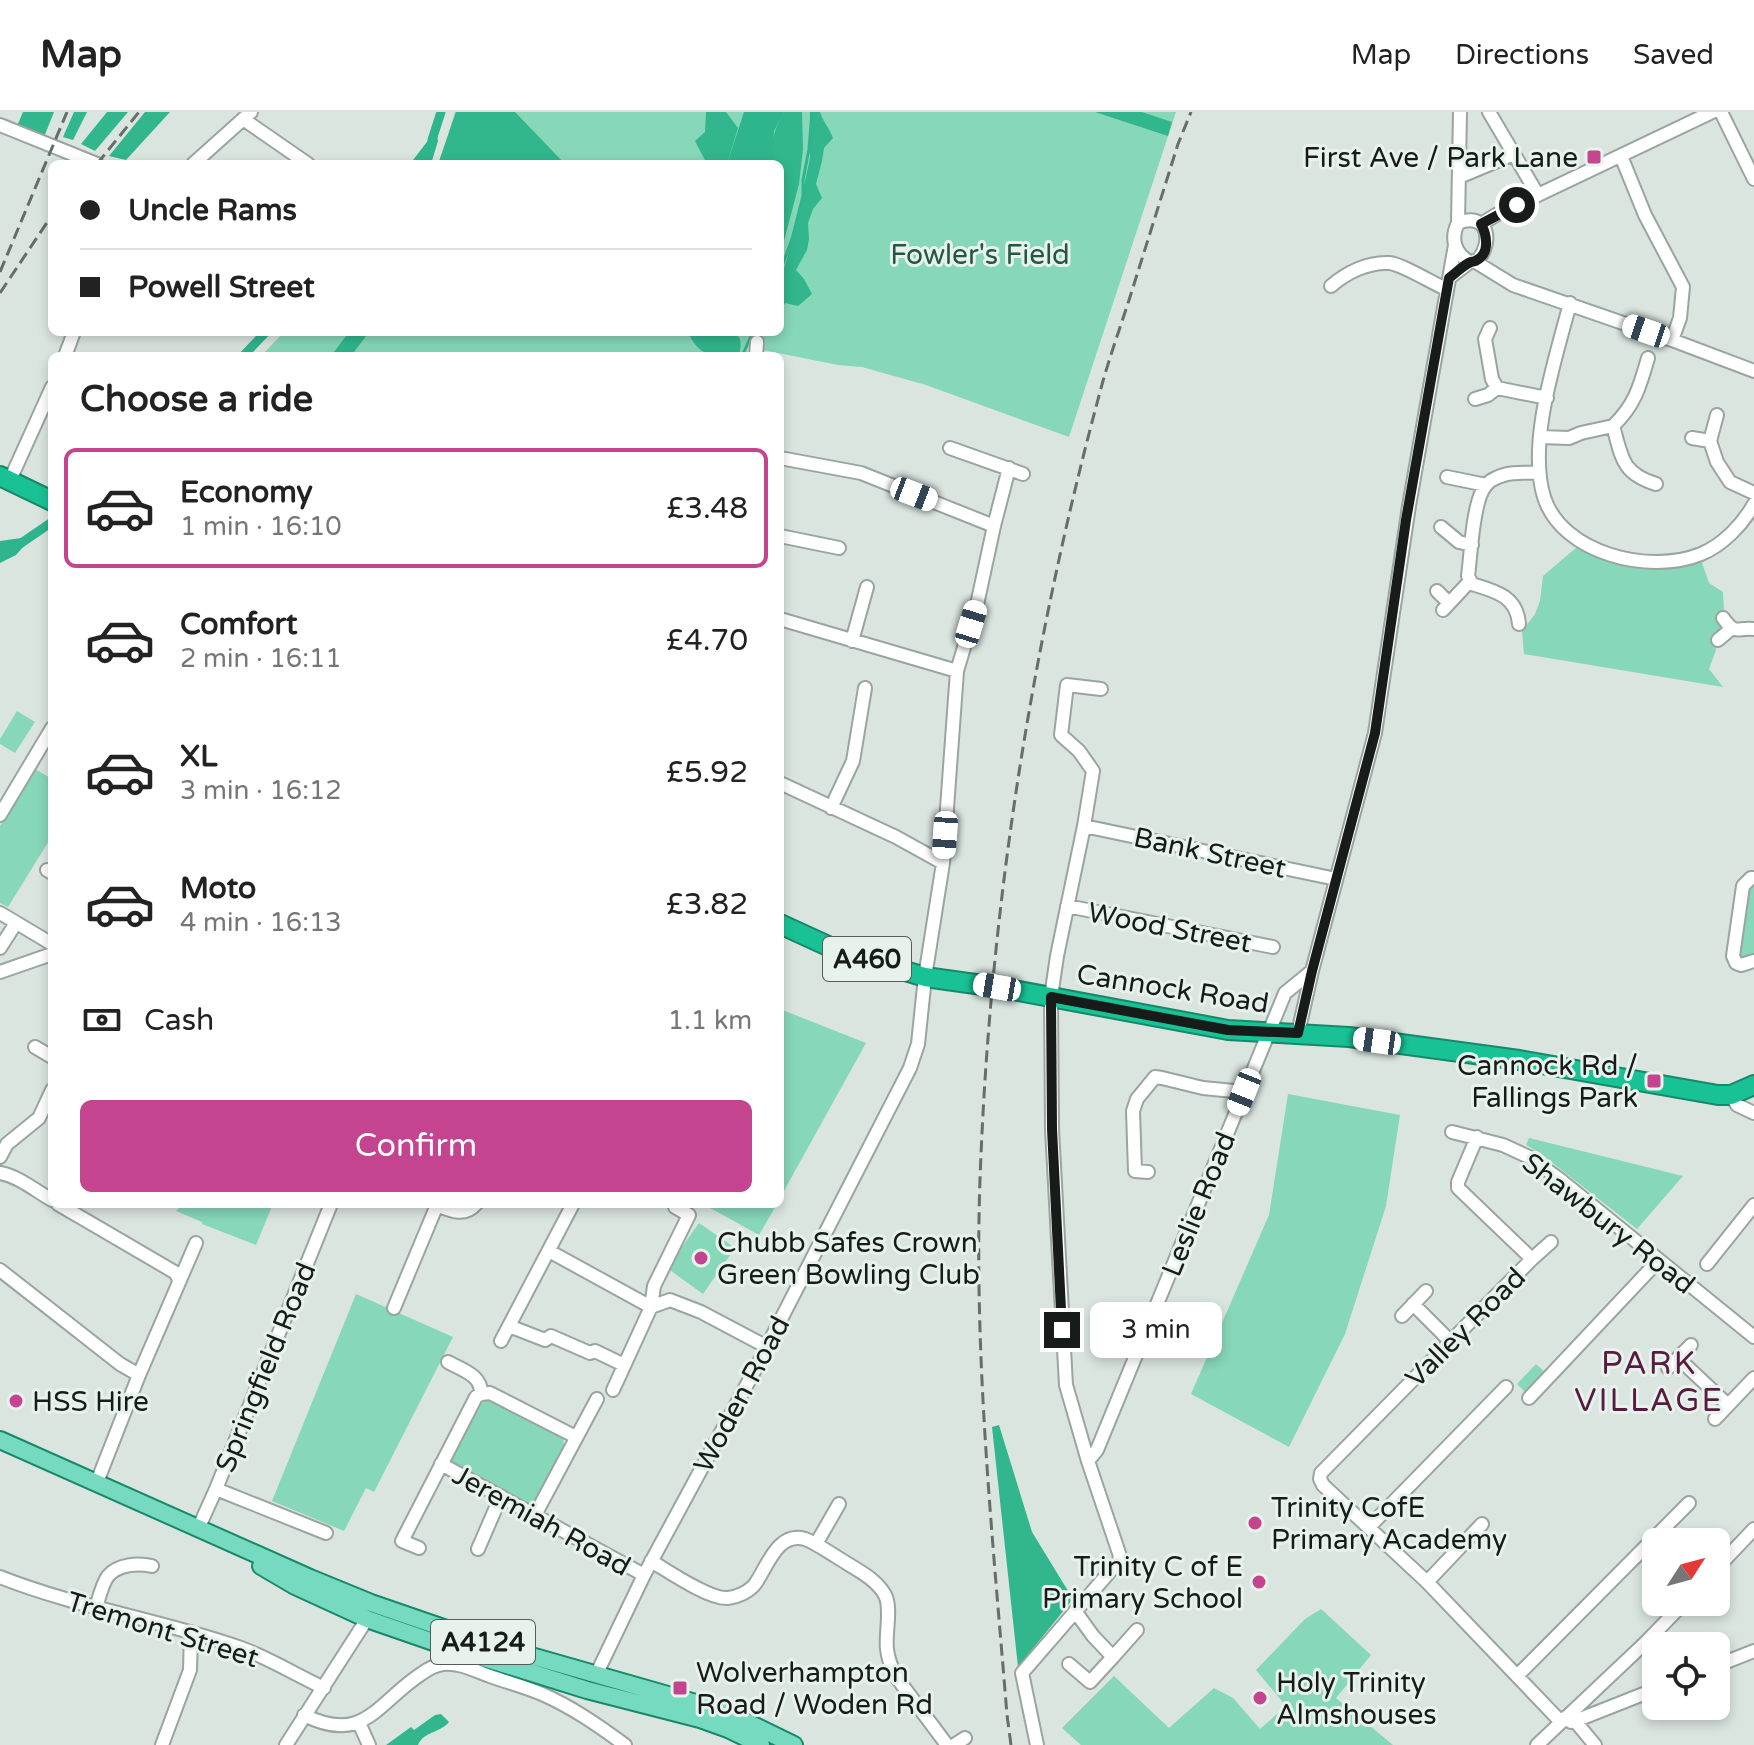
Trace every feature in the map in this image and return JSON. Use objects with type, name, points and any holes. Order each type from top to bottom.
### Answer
[{"type":"highway","points":[[5,478],[48,499]]},
{"type":"highway","name":"Cannock Road","points":[[784,926],[839,951],[925,977],[1228,1030],[1349,1037],[1519,1060],[1731,1095]]},
{"type":"highway","points":[[1731,1095],[1754,1085]]},
{"type":"main road","name":"A4124","points":[[1,1444],[97,1482],[442,1645],[587,1690],[700,1719],[761,1745]]},
{"type":"main road","name":"A4124","points":[[369,1611],[724,1711],[794,1745]]},
{"type":"main road","points":[[587,1690],[596,1675]]},
{"type":"street","points":[[1298,1033],[1375,733],[1406,520],[1455,245],[1460,112]]},
{"type":"street","points":[[1489,112],[1538,195]]},
{"type":"street","points":[[1481,224],[1712,112]]},
{"type":"street","points":[[1721,112],[1754,179]]},
{"type":"street","points":[[198,160],[247,116],[303,160]]},
{"type":"street","points":[[0,125],[87,160]]},
{"type":"street","points":[[1459,177],[1514,154]]},
{"type":"street","points":[[1621,156],[1645,215],[1683,287],[1680,318],[1672,340]]},
{"type":"street","points":[[1458,223],[1472,220],[1481,224],[1497,276]]},
{"type":"street","points":[[1455,245],[1460,255],[1513,285],[1754,371]]},
{"type":"street","points":[[1448,283],[1486,248]]},
{"type":"street","points":[[1331,286],[1357,269],[1391,263],[1448,283]]},
{"type":"street","points":[[1570,303],[1547,398],[1539,473],[1552,514],[1571,536],[1596,550],[1634,561],[1685,559],[1703,554],[1750,521],[1754,504]]},
{"type":"street","points":[[1482,335],[1497,388]]},
{"type":"street","points":[[756,352],[757,342]]},
{"type":"street","points":[[1541,437],[1569,438],[1613,426],[1628,412],[1648,358]]},
{"type":"street","points":[[1644,373],[1658,379]]},
{"type":"street","points":[[1475,399],[1497,388],[1547,398]]},
{"type":"street","points":[[5,478],[48,395]]},
{"type":"street","points":[[1717,415],[1710,441],[1717,462],[1730,482],[1754,493]]},
{"type":"street","points":[[1613,426],[1626,466],[1639,479],[1656,484]]},
{"type":"street","points":[[1692,438],[1710,441]]},
{"type":"street","points":[[950,448],[1023,474]]},
{"type":"street","points":[[784,459],[861,473],[994,526]]},
{"type":"street","name":"Woden Road","points":[[596,1675],[651,1561],[767,1347],[910,1068],[918,1044],[943,863],[957,671],[978,600],[1009,468]]},
{"type":"street","points":[[1530,604],[1518,618],[1501,594],[1472,584],[1468,576],[1477,507],[1486,485],[1501,475],[1539,473]]},
{"type":"street","points":[[1447,477],[1486,485]]},
{"type":"street","points":[[823,545],[826,530]]},
{"type":"street","points":[[1443,533],[1472,545]]},
{"type":"street","points":[[784,537],[839,548]]},
{"type":"street","points":[[1437,591],[1446,606],[1470,581]]},
{"type":"street","points":[[852,641],[870,606],[867,587]]},
{"type":"street","points":[[784,620],[957,671]]},
{"type":"street","points":[[1718,640],[1727,623],[1736,631],[1754,629]]},
{"type":"street","points":[[1037,1745],[1022,1673],[1119,1561],[1120,1556],[1066,1385],[1052,1129],[1051,997],[1093,771],[1079,751],[1061,735],[1061,725],[1067,685],[1101,689]]},
{"type":"street","points":[[831,808],[853,761],[865,688]]},
{"type":"street","points":[[0,815],[48,735]]},
{"type":"street","points":[[784,785],[896,837],[943,863]]},
{"type":"street","name":"Bank Street","points":[[1084,826],[1336,879]]},
{"type":"street","points":[[1754,878],[1743,886],[1733,956],[1736,963],[1741,965],[1754,961]]},
{"type":"street","name":"Wood Street","points":[[1067,906],[1273,947]]},
{"type":"street","points":[[0,913],[48,942]]},
{"type":"street","points":[[0,948],[16,923]]},
{"type":"street","points":[[0,972],[48,955]]},
{"type":"street","name":"Leslie Road","points":[[1088,1461],[1097,1450],[1285,993],[1312,971]]},
{"type":"street","points":[[35,1047],[48,1055]]},
{"type":"street","points":[[1148,1172],[1135,1171],[1133,1111],[1137,1099],[1155,1077],[1203,1088],[1244,1092]]},
{"type":"street","points":[[1731,1095],[1737,1105],[1754,1113]]},
{"type":"street","points":[[0,1157],[7,1144],[48,1109]]},
{"type":"street","name":"Shawbury Road","points":[[1452,1132],[1503,1145],[1529,1157],[1754,1337]]},
{"type":"street","name":"Valley Road","points":[[1369,1527],[1323,1485],[1321,1473],[1532,1259],[1458,1188],[1477,1137]]},
{"type":"street","points":[[0,1173],[48,1198]]},
{"type":"street","points":[[1707,1264],[1754,1205]]},
{"type":"street","points":[[65,1208],[176,1273],[179,1281]]},
{"type":"street","name":"Springfield Road","points":[[198,1529],[329,1208]]},
{"type":"street","points":[[394,1308],[435,1208]]},
{"type":"street","points":[[445,1208],[459,1213],[473,1208]]},
{"type":"street","points":[[501,1341],[571,1208]]},
{"type":"street","points":[[613,1390],[651,1307],[654,1286],[689,1215],[677,1208]]},
{"type":"street","points":[[1532,1259],[1551,1242]]},
{"type":"street","points":[[97,1482],[196,1243]]},
{"type":"street","points":[[549,1251],[651,1307],[670,1300],[701,1312],[767,1347]]},
{"type":"street","points":[[1529,1398],[1659,1260]]},
{"type":"street","points":[[0,1270],[120,1364],[139,1375]]},
{"type":"street","points":[[1402,1316],[1426,1291]]},
{"type":"street","points":[[1413,1304],[1451,1342]]},
{"type":"street","points":[[509,1326],[545,1340],[551,1336],[624,1365]]},
{"type":"street","points":[[1668,1368],[1691,1345]]},
{"type":"street","points":[[1678,1358],[1728,1405]]},
{"type":"street","points":[[448,1362],[478,1379],[481,1394]]},
{"type":"street","points":[[1715,1419],[1754,1378]]},
{"type":"street","points":[[1506,1387],[1369,1527],[1518,1675],[1595,1745]]},
{"type":"street","points":[[419,1548],[402,1541],[476,1397],[490,1393],[576,1437]]},
{"type":"street","points":[[535,1515],[597,1399]]},
{"type":"street","name":"Jeremiah Road","points":[[441,1464],[644,1575]]},
{"type":"street","points":[[216,1489],[326,1533]]},
{"type":"street","points":[[478,1549],[501,1496]]},
{"type":"street","points":[[1518,1675],[1689,1503]]},
{"type":"street","points":[[816,1544],[839,1504]]},
{"type":"street","points":[[1427,1582],[1482,1524]]},
{"type":"street","points":[[1730,1554],[1754,1529]]},
{"type":"street","points":[[651,1561],[710,1595],[731,1598],[755,1584],[784,1541],[802,1538],[816,1544],[874,1581],[886,1597],[887,1650],[891,1666],[947,1745]]},
{"type":"street","points":[[96,1608],[111,1573],[141,1564],[152,1566]]},
{"type":"street","name":"Tremont Street","points":[[0,1577],[96,1608],[244,1649],[324,1688]]},
{"type":"street","points":[[286,1745],[369,1611]]},
{"type":"street","points":[[1075,1611],[1113,1657]]},
{"type":"street","points":[[1537,1745],[1568,1720],[1671,1616]]},
{"type":"street","points":[[1069,1664],[1090,1682],[1137,1630]]},
{"type":"street","points":[[162,1745],[190,1670],[191,1632]]},
{"type":"street","points":[[1730,1660],[1754,1651]]},
{"type":"street","points":[[304,1715],[322,1726],[345,1730],[360,1725],[383,1708],[407,1683],[431,1667],[445,1664],[465,1667],[543,1695],[573,1710],[625,1745]]},
{"type":"street","points":[[1568,1720],[1642,1694]]},
{"type":"street","points":[[1588,1697],[1590,1705],[1598,1711]]},
{"type":"street","points":[[360,1725],[369,1745]]},
{"type":"green space","name":"Fowler's Field","points":[[455,112],[1176,112],[1069,437],[926,385],[862,367],[748,347],[747,352],[265,352],[280,336],[784,336],[784,160],[440,160]]},
{"type":"green space","points":[[1577,547],[1631,567],[1671,568],[1701,560],[1709,583],[1723,592],[1724,612],[1719,614],[1722,627],[1714,640],[1716,650],[1709,669],[1723,687],[1524,654],[1522,631],[1535,614],[1540,601],[1543,576]]},
{"type":"green space","points":[[17,711],[35,722],[15,753],[0,744],[0,739]]},
{"type":"green space","points":[[35,769],[48,777],[48,842],[8,907],[0,903],[0,826]]},
{"type":"green space","points":[[1754,883],[1754,956],[1744,960],[1739,956],[1739,951],[1750,886]]},
{"type":"green space","points":[[784,1011],[866,1043],[784,1191]]},
{"type":"green space","points":[[1288,1094],[1400,1115],[1386,1206],[1345,1334],[1289,1447],[1191,1394],[1269,1215]]},
{"type":"green space","points":[[1529,1138],[1683,1176],[1637,1229],[1526,1145]]},
{"type":"green space","points":[[179,1208],[271,1208],[256,1245],[176,1211]]},
{"type":"green space","points":[[710,1208],[775,1208],[759,1235]]},
{"type":"green space","name":"Chubb Safes Crown Green Bowling Club","points":[[699,1223],[735,1248],[703,1294],[667,1268]]},
{"type":"green space","points":[[356,1294],[453,1337],[374,1492],[366,1488],[344,1531],[272,1501]]},
{"type":"green space","points":[[1536,1364],[1547,1374],[1527,1394],[1517,1384]]},
{"type":"green space","points":[[486,1399],[492,1399],[563,1438],[564,1447],[536,1504],[531,1507],[450,1461]]},
{"type":"green space","points":[[1321,1609],[1371,1655],[1336,1698],[1393,1745],[1081,1745],[1062,1728],[1114,1676],[1169,1728],[1214,1688],[1233,1698],[1260,1729],[1286,1706],[1256,1670],[1305,1619]]},
{"type":"shaded area","points":[[23,112],[54,112],[44,137],[17,126]]},
{"type":"shaded area","points":[[74,112],[87,112],[73,140],[63,137]]},
{"type":"shaded area","points":[[107,112],[128,112],[95,151],[81,144]]},
{"type":"shaded area","points":[[145,112],[170,112],[126,160],[109,156]]},
{"type":"shaded area","points":[[456,112],[515,112],[561,160],[439,160]]},
{"type":"shaded area","points":[[706,112],[726,112],[738,128],[728,160],[705,160],[695,141],[705,132]]},
{"type":"shaded area","points":[[744,112],[784,112],[774,131],[772,160],[728,160]]},
{"type":"shaded area","points":[[784,112],[802,112],[803,149],[799,184],[784,241],[784,160],[772,160],[775,131]]},
{"type":"shaded area","points":[[810,112],[820,112],[833,138],[824,148],[816,184],[822,198],[813,209],[808,223],[807,250],[796,270],[812,294],[798,306],[785,303],[784,305],[784,268],[810,158]]},
{"type":"shaded area","points":[[1095,112],[1142,112],[1172,122],[1168,136]]},
{"type":"shaded area","points":[[436,130],[438,141],[432,160],[413,160]]},
{"type":"shaded area","points":[[346,336],[366,336],[354,352],[334,352]]},
{"type":"shaded area","points":[[690,336],[738,336],[741,346],[740,352],[704,352]]},
{"type":"shaded area","points":[[26,540],[25,545],[16,555],[0,563],[0,541]]},
{"type":"shaded area","points":[[999,1425],[1032,1532],[1073,1599],[1018,1667],[992,1427]]},
{"type":"shaded area","points":[[441,1714],[449,1722],[424,1737],[418,1745],[386,1745],[411,1727],[414,1730]]},
{"type":"waterway","points":[[432,140],[441,112]]},
{"type":"waterway","points":[[784,261],[803,196],[812,112]]},
{"type":"waterway","points":[[247,352],[262,336]]},
{"type":"waterway","points":[[744,352],[751,336]]},
{"type":"waterway","points":[[0,552],[14,548],[48,525]]},
{"type":"railway","points":[[0,272],[67,112]]},
{"type":"railway","points":[[100,160],[139,112]]},
{"type":"railway","points":[[1011,1745],[990,1505],[979,1295],[981,1155],[995,959],[1020,765],[1056,572],[1078,476],[1109,360],[1191,112]]},
{"type":"railway","points":[[0,293],[48,221]]},
{"type":"place","name":"First Ave / Park Lane","points":[[1594,157]]},
{"type":"place","name":"Cannock Rd / Fallings Park","points":[[1654,1081]]},
{"type":"place","name":"Chubb Safes Crown Green Bowling Club","points":[[701,1258]]},
{"type":"place","name":"HSS Hire","points":[[16,1401]]},
{"type":"place","name":"Trinity CofE Primary Academy","points":[[1255,1523]]},
{"type":"place","name":"Trinity C of E Primary School","points":[[1259,1582]]},
{"type":"place","name":"Wolverhampton Road / Woden Rd","points":[[680,1688]]},
{"type":"place","name":"Holy Trinity Almshouses","points":[[1260,1698]]},
{"type":"district","name":"PARK VILLAGE","points":[[1649,1382]]},
{"type":"route","points":[[1062,1330],[1052,1129],[1051,997],[1228,1030],[1298,1033],[1375,733],[1406,520],[1446,289],[1449,278],[1483,254],[1486,233],[1481,224],[1517,205]]}]
